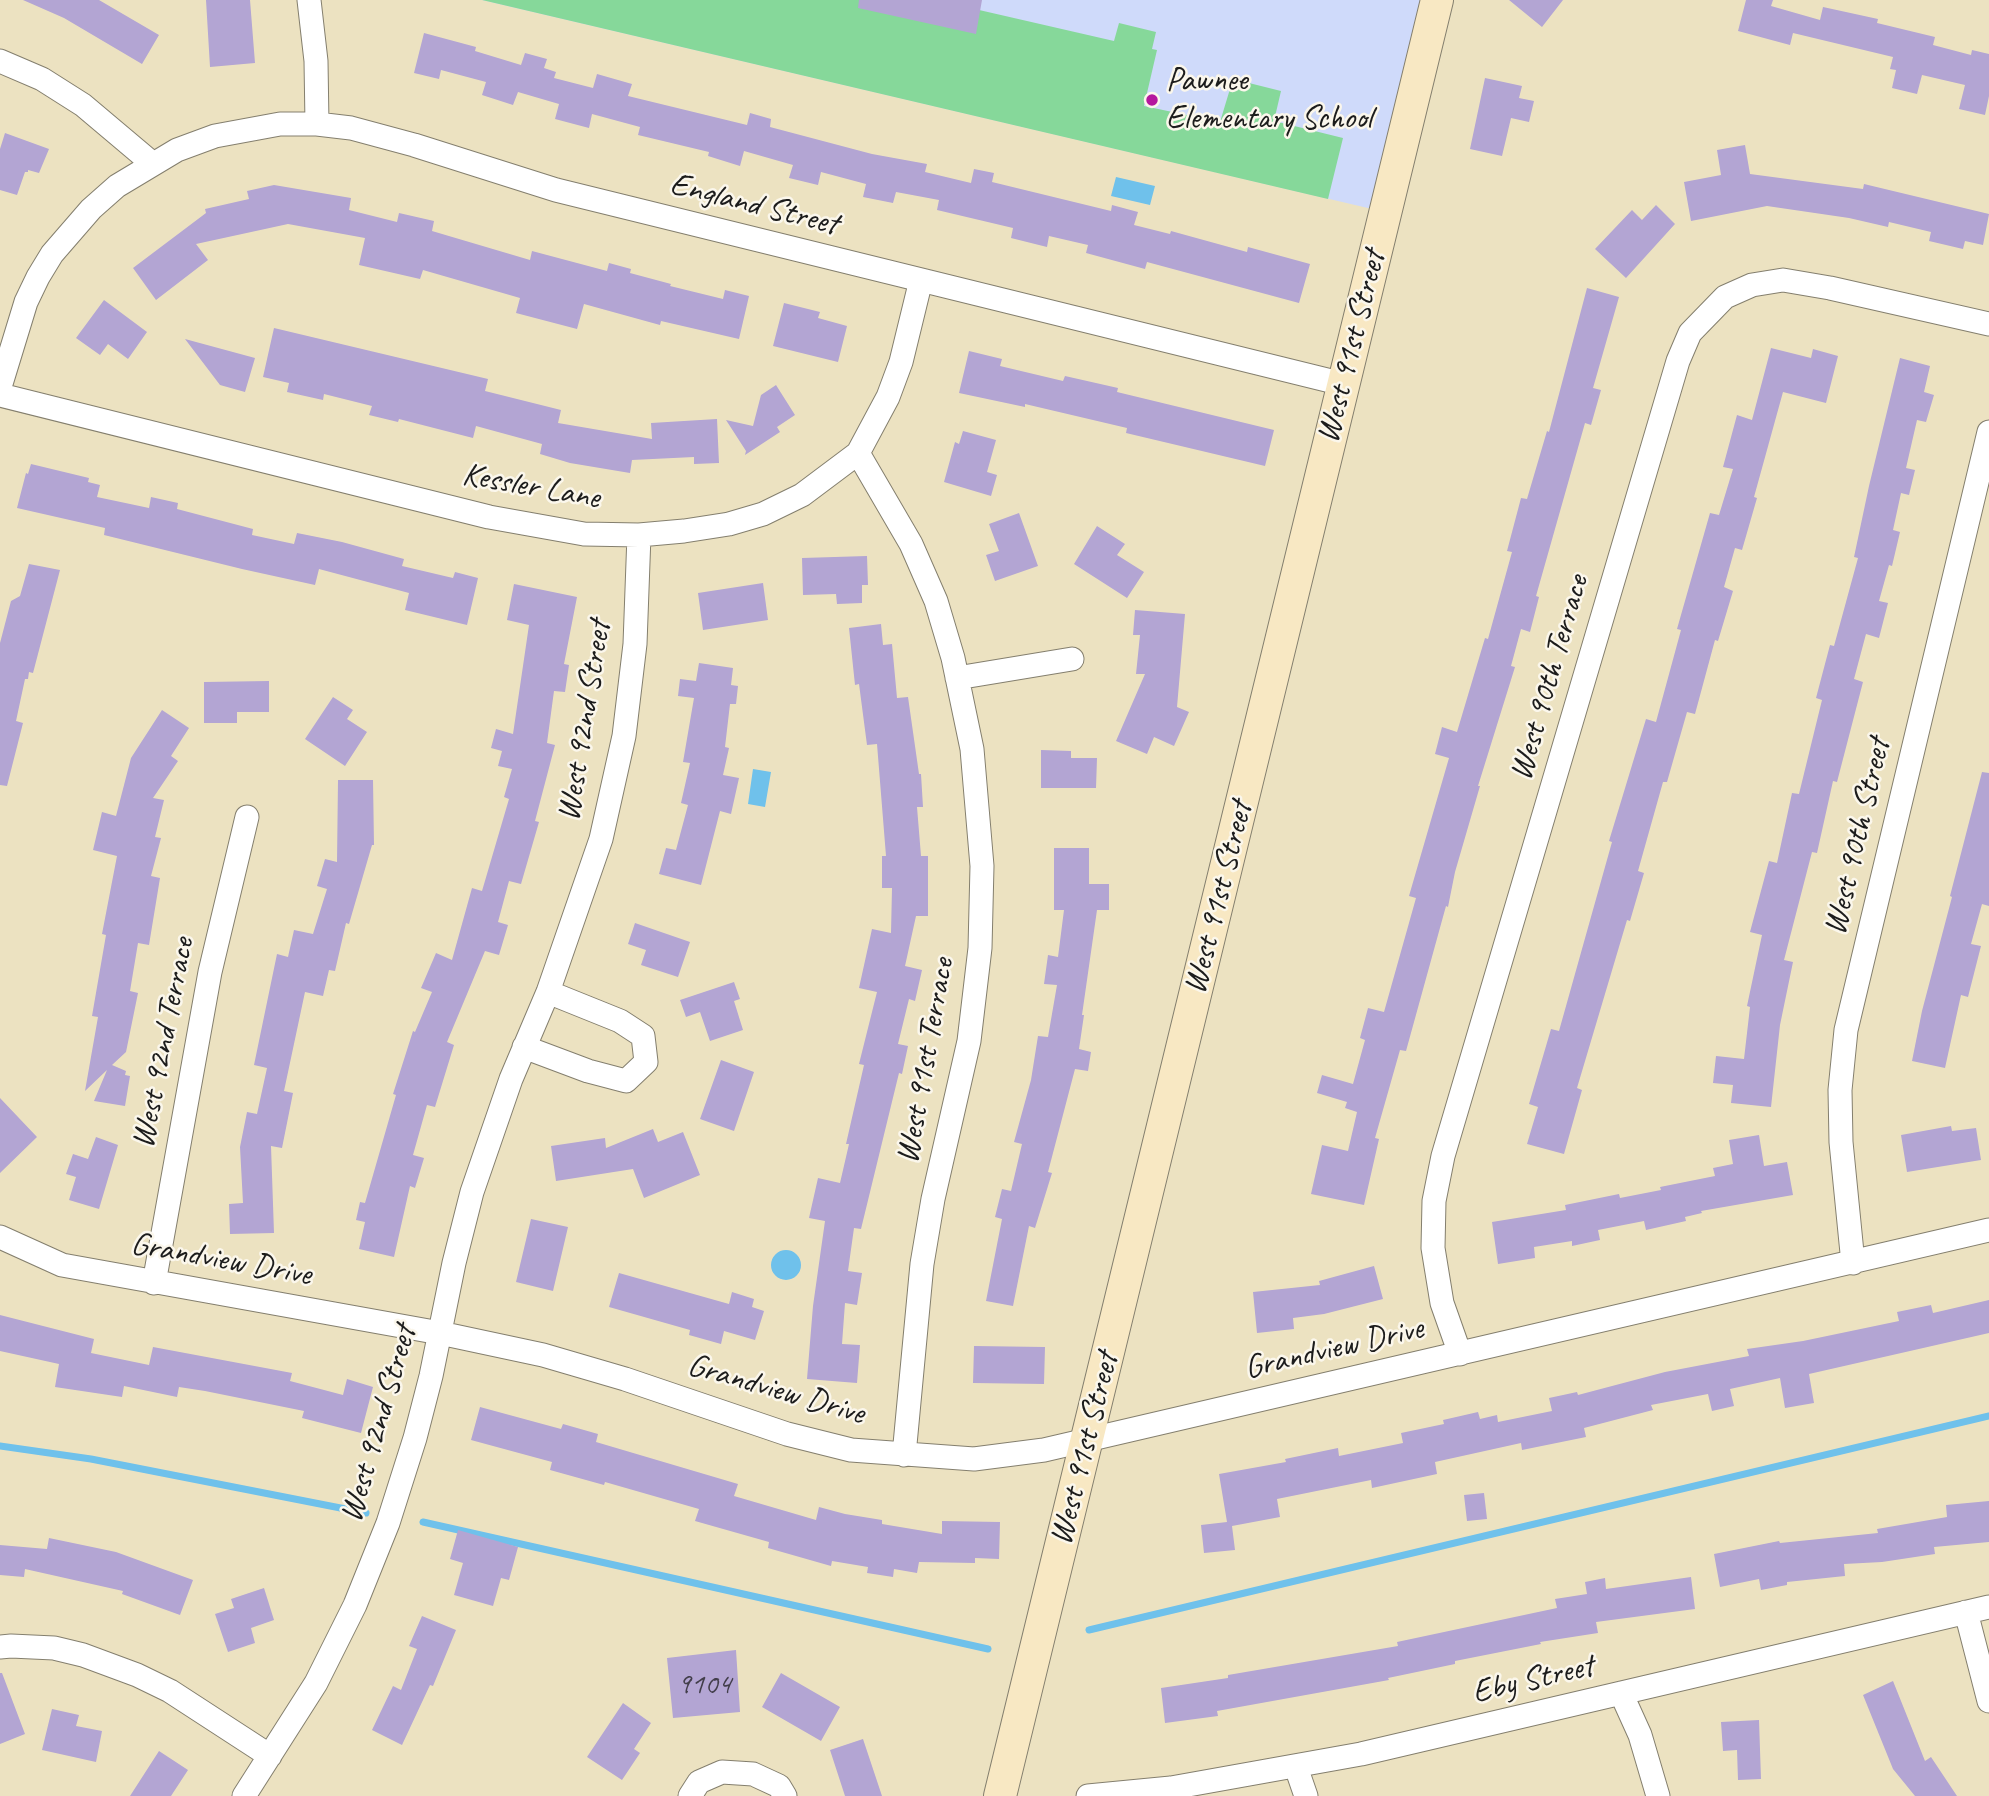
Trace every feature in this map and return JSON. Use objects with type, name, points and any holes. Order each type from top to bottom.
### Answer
[{"type":"street","points":[[309,0],[316,61],[317,124]]},
{"type":"street","name":"West 91st Street","points":[[1000,1796],[1437,0]]},
{"type":"street","points":[[0,61],[42,79],[83,105],[153,164]]},
{"type":"street","name":"England Street","points":[[0,387],[26,302],[52,254],[100,201],[117,186],[177,150],[215,136],[280,124],[351,128],[556,190],[1343,384]]},
{"type":"street","name":"West 90th Terrace","points":[[1460,1354],[1442,1303],[1433,1248],[1434,1201],[1443,1156],[1678,361],[1690,333],[1726,298],[1752,285],[1783,280],[1989,324]]},
{"type":"street","name":"Kessler Lane","points":[[0,395],[489,517],[584,534],[639,535],[684,531],[729,524],[763,513],[802,495],[858,453],[888,397],[901,362],[921,281]]},
{"type":"street","name":"West 90th Street","points":[[1853,1262],[1841,1143],[1840,1090],[1846,1030],[1989,432]]},
{"type":"street","name":"West 91st Terrace","points":[[858,453],[916,555],[936,601],[957,678],[975,774],[982,866],[980,948],[969,1041],[933,1199],[922,1264],[904,1455]]},
{"type":"street","name":"West 92nd Street","points":[[244,1796],[316,1683],[355,1605],[388,1523],[415,1438],[472,1192],[511,1079],[548,992],[601,839],[619,762],[635,644],[639,535]]},
{"type":"street","points":[[957,678],[1072,659]]},
{"type":"street","name":"West 92nd Terrace","points":[[154,1283],[210,972],[247,817]]},
{"type":"street","points":[[524,1047],[588,1070],[626,1080],[646,1062],[643,1036],[620,1021],[548,992]]},
{"type":"street","name":"Grandview Drive","points":[[0,1237],[62,1265],[440,1332],[542,1355],[625,1379],[787,1434],[851,1450],[974,1458],[1044,1450],[1087,1441],[1989,1230]]},
{"type":"street","name":"Eby Street","points":[[1088,1796],[1171,1787],[1361,1754],[1989,1606]]},
{"type":"street","points":[[1966,1612],[1989,1701]]},
{"type":"street","points":[[0,1647],[54,1648],[83,1655],[137,1675],[170,1691],[270,1756]]},
{"type":"street","points":[[1621,1693],[1640,1735],[1658,1796]]},
{"type":"street","points":[[1290,1796],[1296,1767]]},
{"type":"street","points":[[1296,1767],[1306,1796]]},
{"type":"street","points":[[690,1796],[699,1782],[722,1772],[753,1774],[779,1786],[785,1796]]},
{"type":"shaded area","name":"Pawnee Elementary School","points":[[482,0],[1422,0],[1372,209]]},
{"type":"green space","name":"Pawnee Elementary School","points":[[482,0],[951,0],[953,4],[1114,41],[1119,23],[1156,32],[1152,49],[1157,50],[1144,106],[1220,122],[1233,79],[1281,91],[1274,121],[1343,138],[1328,199]]},
{"type":"water","points":[[1116,177],[1155,186],[1150,205],[1111,196]]},
{"type":"water","points":[[753,769],[771,772],[765,807],[748,804]]},
{"type":"water","points":[[786,1250],[796,1255],[801,1265],[796,1275],[786,1280],[776,1275],[771,1265],[776,1255]]},
{"type":"building","points":[[23,0],[99,0],[159,35],[142,64],[64,18]]},
{"type":"building","points":[[206,0],[250,0],[255,63],[210,67]]},
{"type":"building","points":[[859,0],[982,0],[976,34],[858,8]]},
{"type":"building","points":[[1509,0],[1563,0],[1542,27]]},
{"type":"building","points":[[1746,0],[1773,0],[1771,6],[1820,20],[1823,7],[1878,19],[1877,23],[1935,37],[1933,45],[1971,55],[1972,50],[1989,54],[1989,96],[1985,115],[1959,109],[1965,85],[1922,75],[1917,94],[1892,88],[1896,70],[1890,69],[1893,57],[1793,33],[1790,45],[1738,31]]},
{"type":"building","points":[[424,33],[476,47],[475,51],[521,65],[525,53],[547,59],[544,68],[556,72],[554,78],[593,88],[597,74],[632,84],[628,96],[747,125],[750,113],[771,119],[770,127],[872,154],[927,164],[925,172],[971,183],[974,169],[994,173],[992,182],[1111,211],[1112,205],[1138,212],[1134,225],[1170,234],[1171,231],[1247,252],[1248,247],[1310,264],[1299,303],[1147,262],[1145,269],[1086,253],[1088,245],[1049,236],[1047,247],[1011,238],[1013,228],[937,210],[939,200],[896,192],[893,203],[863,197],[866,184],[821,172],[818,185],[789,178],[793,165],[744,151],[740,166],[708,156],[709,152],[638,135],[640,127],[592,114],[589,128],[555,119],[559,104],[518,92],[513,105],[482,95],[486,82],[441,70],[439,79],[414,73]]},
{"type":"building","points":[[1485,78],[1522,86],[1519,98],[1534,101],[1529,122],[1511,118],[1502,156],[1470,149]]},
{"type":"building","points":[[5,133],[49,149],[39,173],[28,170],[25,172],[17,195],[0,190],[0,149]]},
{"type":"building","points":[[1745,145],[1750,174],[1863,189],[1864,184],[1989,214],[1983,245],[1965,241],[1963,249],[1929,241],[1931,232],[1889,222],[1888,227],[1849,218],[1767,206],[1691,221],[1684,182],[1721,175],[1717,150]]},
{"type":"building","points":[[274,185],[351,198],[349,210],[397,222],[399,213],[434,221],[432,231],[530,260],[532,251],[607,271],[609,263],[631,269],[630,273],[671,284],[670,286],[723,299],[725,290],[749,296],[739,339],[661,321],[660,325],[584,304],[577,329],[516,313],[520,298],[423,270],[420,279],[359,265],[365,238],[288,224],[196,244],[208,260],[156,300],[133,268],[206,213],[205,209],[249,199],[247,191]]},
{"type":"building","points":[[1656,205],[1675,224],[1626,278],[1595,249],[1632,210],[1642,220]]},
{"type":"building","points":[[1587,288],[1619,297],[1593,388],[1601,390],[1591,425],[1585,423],[1536,596],[1539,597],[1530,632],[1521,629],[1511,666],[1515,667],[1478,786],[1448,907],[1446,906],[1406,1051],[1400,1050],[1375,1138],[1379,1139],[1364,1205],[1311,1194],[1322,1145],[1348,1151],[1357,1112],[1345,1108],[1347,1102],[1317,1093],[1322,1075],[1353,1084],[1365,1040],[1360,1038],[1368,1008],[1384,1012],[1416,898],[1409,896],[1449,758],[1435,754],[1442,727],[1457,732],[1485,638],[1488,639],[1512,552],[1507,551],[1521,498],[1527,499],[1547,431],[1549,432]]},
{"type":"building","points":[[104,300],[147,332],[128,359],[108,344],[100,355],[76,338]]},
{"type":"building","points":[[784,303],[820,312],[818,318],[847,326],[838,362],[773,346]]},
{"type":"building","points":[[274,328],[488,379],[485,391],[561,410],[558,423],[652,439],[651,423],[717,419],[719,463],[694,464],[694,457],[632,460],[630,473],[570,463],[540,454],[542,444],[476,426],[473,438],[399,419],[398,422],[369,415],[372,406],[324,394],[323,400],[287,392],[289,383],[263,377]]},
{"type":"building","points":[[185,339],[255,358],[245,392],[220,385]]},
{"type":"building","points":[[1771,348],[1811,358],[1813,349],[1838,356],[1826,403],[1783,392],[1742,550],[1735,548],[1724,587],[1733,591],[1718,641],[1715,640],[1695,714],[1687,712],[1667,782],[1663,782],[1638,871],[1644,873],[1630,921],[1627,920],[1577,1088],[1582,1090],[1564,1154],[1527,1144],[1538,1107],[1529,1104],[1551,1029],[1559,1031],[1612,842],[1609,841],[1646,719],[1656,722],[1681,630],[1677,629],[1710,513],[1719,515],[1733,469],[1723,467],[1737,415],[1752,420]]},
{"type":"building","points":[[969,351],[1002,359],[1000,366],[1063,381],[1065,376],[1118,388],[1117,392],[1274,430],[1265,466],[1126,433],[1127,428],[1025,404],[1025,407],[959,393]]},
{"type":"building","points":[[1900,358],[1930,366],[1924,392],[1934,395],[1926,422],[1917,420],[1906,468],[1915,470],[1909,495],[1901,493],[1893,530],[1900,532],[1892,566],[1889,565],[1879,601],[1888,603],[1879,638],[1866,634],[1854,679],[1863,682],[1837,782],[1833,781],[1817,853],[1812,852],[1784,960],[1793,962],[1780,1025],[1771,1107],[1731,1103],[1733,1085],[1713,1083],[1716,1056],[1744,1059],[1750,1007],[1747,1006],[1762,935],[1750,932],[1769,861],[1777,863],[1792,793],[1799,794],[1822,700],[1816,698],[1830,645],[1834,646],[1858,558],[1854,557]]},
{"type":"building","points":[[776,385],[795,415],[777,427],[780,432],[745,455],[746,451],[726,420],[753,426],[761,395]]},
{"type":"building","points":[[963,431],[996,440],[987,472],[997,475],[991,496],[944,482],[955,442],[959,444]]},
{"type":"building","points":[[31,464],[89,478],[88,482],[100,485],[97,497],[149,508],[151,497],[178,503],[177,509],[253,529],[252,535],[294,544],[297,533],[404,559],[402,566],[453,578],[455,572],[478,578],[467,625],[405,610],[409,593],[319,569],[315,585],[104,535],[105,528],[17,508]]},
{"type":"building","points":[[1019,513],[1038,566],[995,581],[986,555],[999,551],[989,524]]},
{"type":"building","points":[[1097,526],[1125,544],[1117,555],[1144,572],[1127,598],[1074,564]]},
{"type":"building","points":[[867,556],[868,585],[862,585],[862,603],[837,604],[836,594],[803,595],[802,558]]},
{"type":"building","points":[[29,564],[60,570],[33,673],[29,672],[28,679],[25,679],[16,721],[23,723],[7,786],[0,785],[0,643],[11,601],[20,596]]},
{"type":"building","points":[[763,583],[768,620],[703,630],[698,593]]},
{"type":"building","points":[[514,584],[577,597],[564,664],[569,665],[565,692],[554,691],[547,743],[555,745],[535,821],[539,822],[521,884],[509,881],[498,922],[508,925],[499,955],[485,951],[447,1042],[454,1045],[435,1107],[427,1105],[413,1155],[424,1158],[415,1188],[410,1186],[394,1257],[359,1249],[365,1222],[356,1220],[360,1202],[365,1203],[396,1095],[393,1094],[413,1031],[415,1032],[432,992],[421,988],[436,953],[452,960],[472,888],[482,891],[509,799],[504,797],[512,769],[498,766],[502,751],[491,748],[496,729],[513,734],[529,625],[507,620]]},
{"type":"building","points":[[1135,610],[1185,614],[1177,707],[1189,712],[1174,746],[1154,737],[1147,754],[1116,741],[1145,674],[1136,674],[1140,635],[1133,635]]},
{"type":"building","points":[[881,624],[883,645],[892,644],[897,698],[908,697],[921,774],[923,807],[917,807],[921,856],[928,856],[928,916],[916,916],[905,966],[922,970],[915,1001],[909,999],[898,1044],[908,1046],[861,1229],[854,1228],[848,1271],[862,1273],[857,1305],[845,1303],[842,1344],[860,1345],[857,1383],[807,1379],[813,1306],[825,1221],[809,1218],[818,1178],[840,1183],[864,1065],[859,1064],[877,992],[859,988],[872,929],[891,933],[892,888],[882,888],[882,856],[886,856],[877,744],[867,745],[859,684],[855,685],[849,628]]},
{"type":"building","points":[[699,663],[733,668],[731,685],[738,686],[736,704],[730,704],[725,747],[729,748],[723,775],[739,778],[731,814],[720,811],[701,885],[659,874],[666,848],[676,850],[688,805],[681,803],[690,763],[683,762],[694,698],[678,696],[680,679],[696,681]]},
{"type":"building","points":[[269,681],[269,712],[237,712],[237,723],[204,723],[204,682]]},
{"type":"building","points":[[333,697],[353,710],[347,719],[367,732],[345,766],[305,739]]},
{"type":"building","points":[[162,710],[189,728],[171,756],[178,761],[153,798],[164,800],[155,837],[161,838],[151,876],[160,878],[149,945],[138,943],[130,991],[138,993],[126,1052],[112,1065],[126,1071],[125,1075],[130,1076],[125,1106],[94,1101],[107,1070],[85,1091],[98,1017],[92,1016],[106,935],[102,934],[117,856],[93,850],[102,812],[116,816],[131,758]]},
{"type":"building","points":[[1041,750],[1071,751],[1071,758],[1097,758],[1096,788],[1041,788]]},
{"type":"building","points":[[1982,772],[1989,773],[1989,906],[1982,904],[1971,944],[1981,946],[1968,997],[1961,995],[1945,1068],[1912,1061]]},
{"type":"building","points":[[338,780],[373,780],[374,845],[349,924],[346,923],[335,971],[329,970],[323,996],[305,992],[284,1091],[293,1093],[282,1148],[271,1146],[274,1233],[230,1234],[229,1204],[243,1203],[240,1147],[247,1112],[257,1114],[267,1068],[254,1065],[277,954],[288,957],[294,930],[313,934],[327,889],[317,886],[325,859],[337,862]]},
{"type":"building","points":[[1054,848],[1089,848],[1089,884],[1109,884],[1109,910],[1097,910],[1082,1015],[1079,1049],[1091,1052],[1088,1071],[1075,1069],[1048,1172],[1052,1173],[1035,1228],[1029,1226],[1013,1306],[986,1301],[1002,1219],[995,1217],[1002,1189],[1011,1191],[1022,1144],[1014,1142],[1031,1080],[1038,1036],[1048,1037],[1057,985],[1044,984],[1048,955],[1058,957],[1064,910],[1054,910]]},
{"type":"building","points":[[635,923],[690,942],[678,977],[641,965],[646,950],[628,944]]},
{"type":"building","points":[[734,982],[740,999],[734,1001],[743,1030],[710,1041],[700,1012],[686,1017],[680,1000]]},
{"type":"building","points":[[721,1060],[754,1072],[734,1131],[700,1119]]},
{"type":"building","points":[[0,1098],[37,1137],[0,1173]]},
{"type":"building","points":[[1951,1126],[1952,1131],[1976,1128],[1981,1160],[1907,1172],[1901,1135]]},
{"type":"building","points":[[653,1129],[658,1142],[683,1132],[700,1175],[644,1198],[633,1169],[556,1181],[551,1146],[605,1138],[606,1148]]},
{"type":"building","points":[[1759,1135],[1764,1166],[1787,1162],[1793,1195],[1701,1211],[1702,1213],[1685,1217],[1686,1221],[1646,1230],[1644,1221],[1598,1230],[1600,1240],[1572,1246],[1572,1241],[1534,1247],[1535,1258],[1498,1264],[1492,1222],[1566,1210],[1565,1205],[1619,1194],[1620,1198],[1715,1176],[1713,1168],[1733,1164],[1729,1140]]},
{"type":"building","points":[[96,1137],[118,1145],[99,1209],[69,1200],[76,1177],[66,1174],[73,1154],[88,1159]]},
{"type":"building","points":[[531,1219],[568,1227],[553,1291],[516,1282]]},
{"type":"building","points":[[1374,1266],[1383,1299],[1324,1314],[1293,1318],[1294,1329],[1257,1333],[1253,1292],[1320,1285],[1319,1281]]},
{"type":"building","points":[[619,1273],[729,1304],[732,1292],[754,1299],[752,1307],[764,1311],[755,1340],[724,1331],[721,1344],[689,1335],[690,1330],[609,1307]]},
{"type":"building","points":[[1989,1300],[1989,1333],[1809,1374],[1814,1403],[1785,1408],[1780,1378],[1730,1389],[1734,1406],[1712,1411],[1708,1394],[1651,1405],[1653,1410],[1584,1428],[1586,1437],[1522,1450],[1521,1443],[1435,1462],[1437,1474],[1372,1488],[1371,1480],[1277,1499],[1280,1517],[1232,1526],[1235,1550],[1204,1553],[1201,1525],[1227,1522],[1219,1474],[1286,1462],[1285,1459],[1338,1448],[1339,1456],[1403,1443],[1401,1433],[1444,1424],[1443,1420],[1478,1412],[1480,1419],[1497,1415],[1498,1422],[1552,1411],[1549,1398],[1577,1392],[1578,1395],[1665,1372],[1749,1356],[1747,1349],[1803,1341],[1899,1321],[1897,1312],[1931,1305],[1933,1313]]},
{"type":"building","points":[[0,1315],[94,1339],[91,1353],[149,1365],[153,1347],[292,1373],[290,1381],[343,1395],[347,1379],[373,1387],[361,1433],[302,1418],[304,1411],[179,1387],[177,1397],[124,1386],[122,1397],[55,1387],[59,1364],[0,1351]]},
{"type":"building","points":[[974,1346],[1045,1347],[1044,1384],[973,1383]]},
{"type":"building","points":[[480,1407],[561,1429],[563,1424],[598,1434],[596,1442],[738,1484],[734,1496],[816,1520],[819,1507],[882,1520],[882,1524],[942,1534],[942,1521],[1000,1522],[999,1559],[975,1558],[975,1563],[919,1562],[917,1573],[894,1569],[893,1577],[867,1573],[868,1567],[832,1561],[831,1566],[768,1548],[769,1542],[695,1521],[699,1509],[605,1482],[604,1485],[550,1470],[552,1462],[471,1440]]},
{"type":"building","points":[[1484,1493],[1487,1519],[1467,1521],[1464,1495]]},
{"type":"building","points":[[1989,1501],[1989,1542],[1934,1547],[1935,1554],[1882,1562],[1844,1564],[1845,1576],[1787,1582],[1787,1585],[1761,1590],[1759,1579],[1720,1587],[1714,1554],[1779,1541],[1878,1533],[1877,1529],[1947,1517],[1946,1505]]},
{"type":"building","points":[[458,1530],[518,1547],[509,1580],[501,1578],[493,1606],[454,1595],[463,1563],[450,1559]]},
{"type":"building","points":[[49,1538],[116,1552],[193,1580],[180,1615],[122,1594],[123,1591],[25,1569],[24,1577],[0,1575],[0,1545],[47,1549]]},
{"type":"building","points":[[1691,1577],[1695,1609],[1596,1622],[1598,1633],[1540,1642],[1541,1644],[1455,1661],[1455,1664],[1388,1678],[1389,1680],[1217,1711],[1218,1716],[1165,1723],[1161,1688],[1398,1646],[1397,1642],[1557,1608],[1555,1599],[1587,1594],[1585,1582],[1605,1578],[1606,1589]]},
{"type":"building","points":[[264,1588],[274,1620],[251,1628],[255,1643],[228,1652],[215,1614],[234,1608],[231,1599]]},
{"type":"building","points":[[422,1616],[456,1630],[433,1686],[430,1685],[402,1745],[372,1730],[393,1686],[401,1690],[417,1649],[409,1646]]},
{"type":"building","points":[[736,1650],[740,1712],[673,1718],[667,1658]]},
{"type":"building","points":[[0,1673],[25,1734],[0,1744]]},
{"type":"building","points":[[781,1673],[840,1707],[821,1741],[762,1707]]},
{"type":"building","points":[[1893,1681],[1925,1761],[1931,1757],[1957,1796],[1915,1796],[1893,1769],[1863,1695]]},
{"type":"building","points":[[623,1703],[651,1723],[634,1749],[640,1753],[622,1780],[587,1757]]},
{"type":"building","points":[[52,1709],[79,1715],[76,1726],[102,1731],[96,1762],[42,1750]]},
{"type":"building","points":[[1759,1720],[1761,1779],[1738,1780],[1737,1750],[1723,1751],[1721,1722]]},
{"type":"building","points":[[863,1739],[882,1796],[845,1796],[830,1750]]},
{"type":"building","points":[[159,1751],[188,1770],[171,1796],[130,1796]]},
{"type":"waterway","points":[[1089,1630],[1989,1416]]},
{"type":"waterway","points":[[0,1446],[91,1459],[366,1513]]},
{"type":"waterway","points":[[423,1522],[988,1649]]},
{"type":"place","name":"Pawnee Elementary School","points":[[1152,100]]}]
